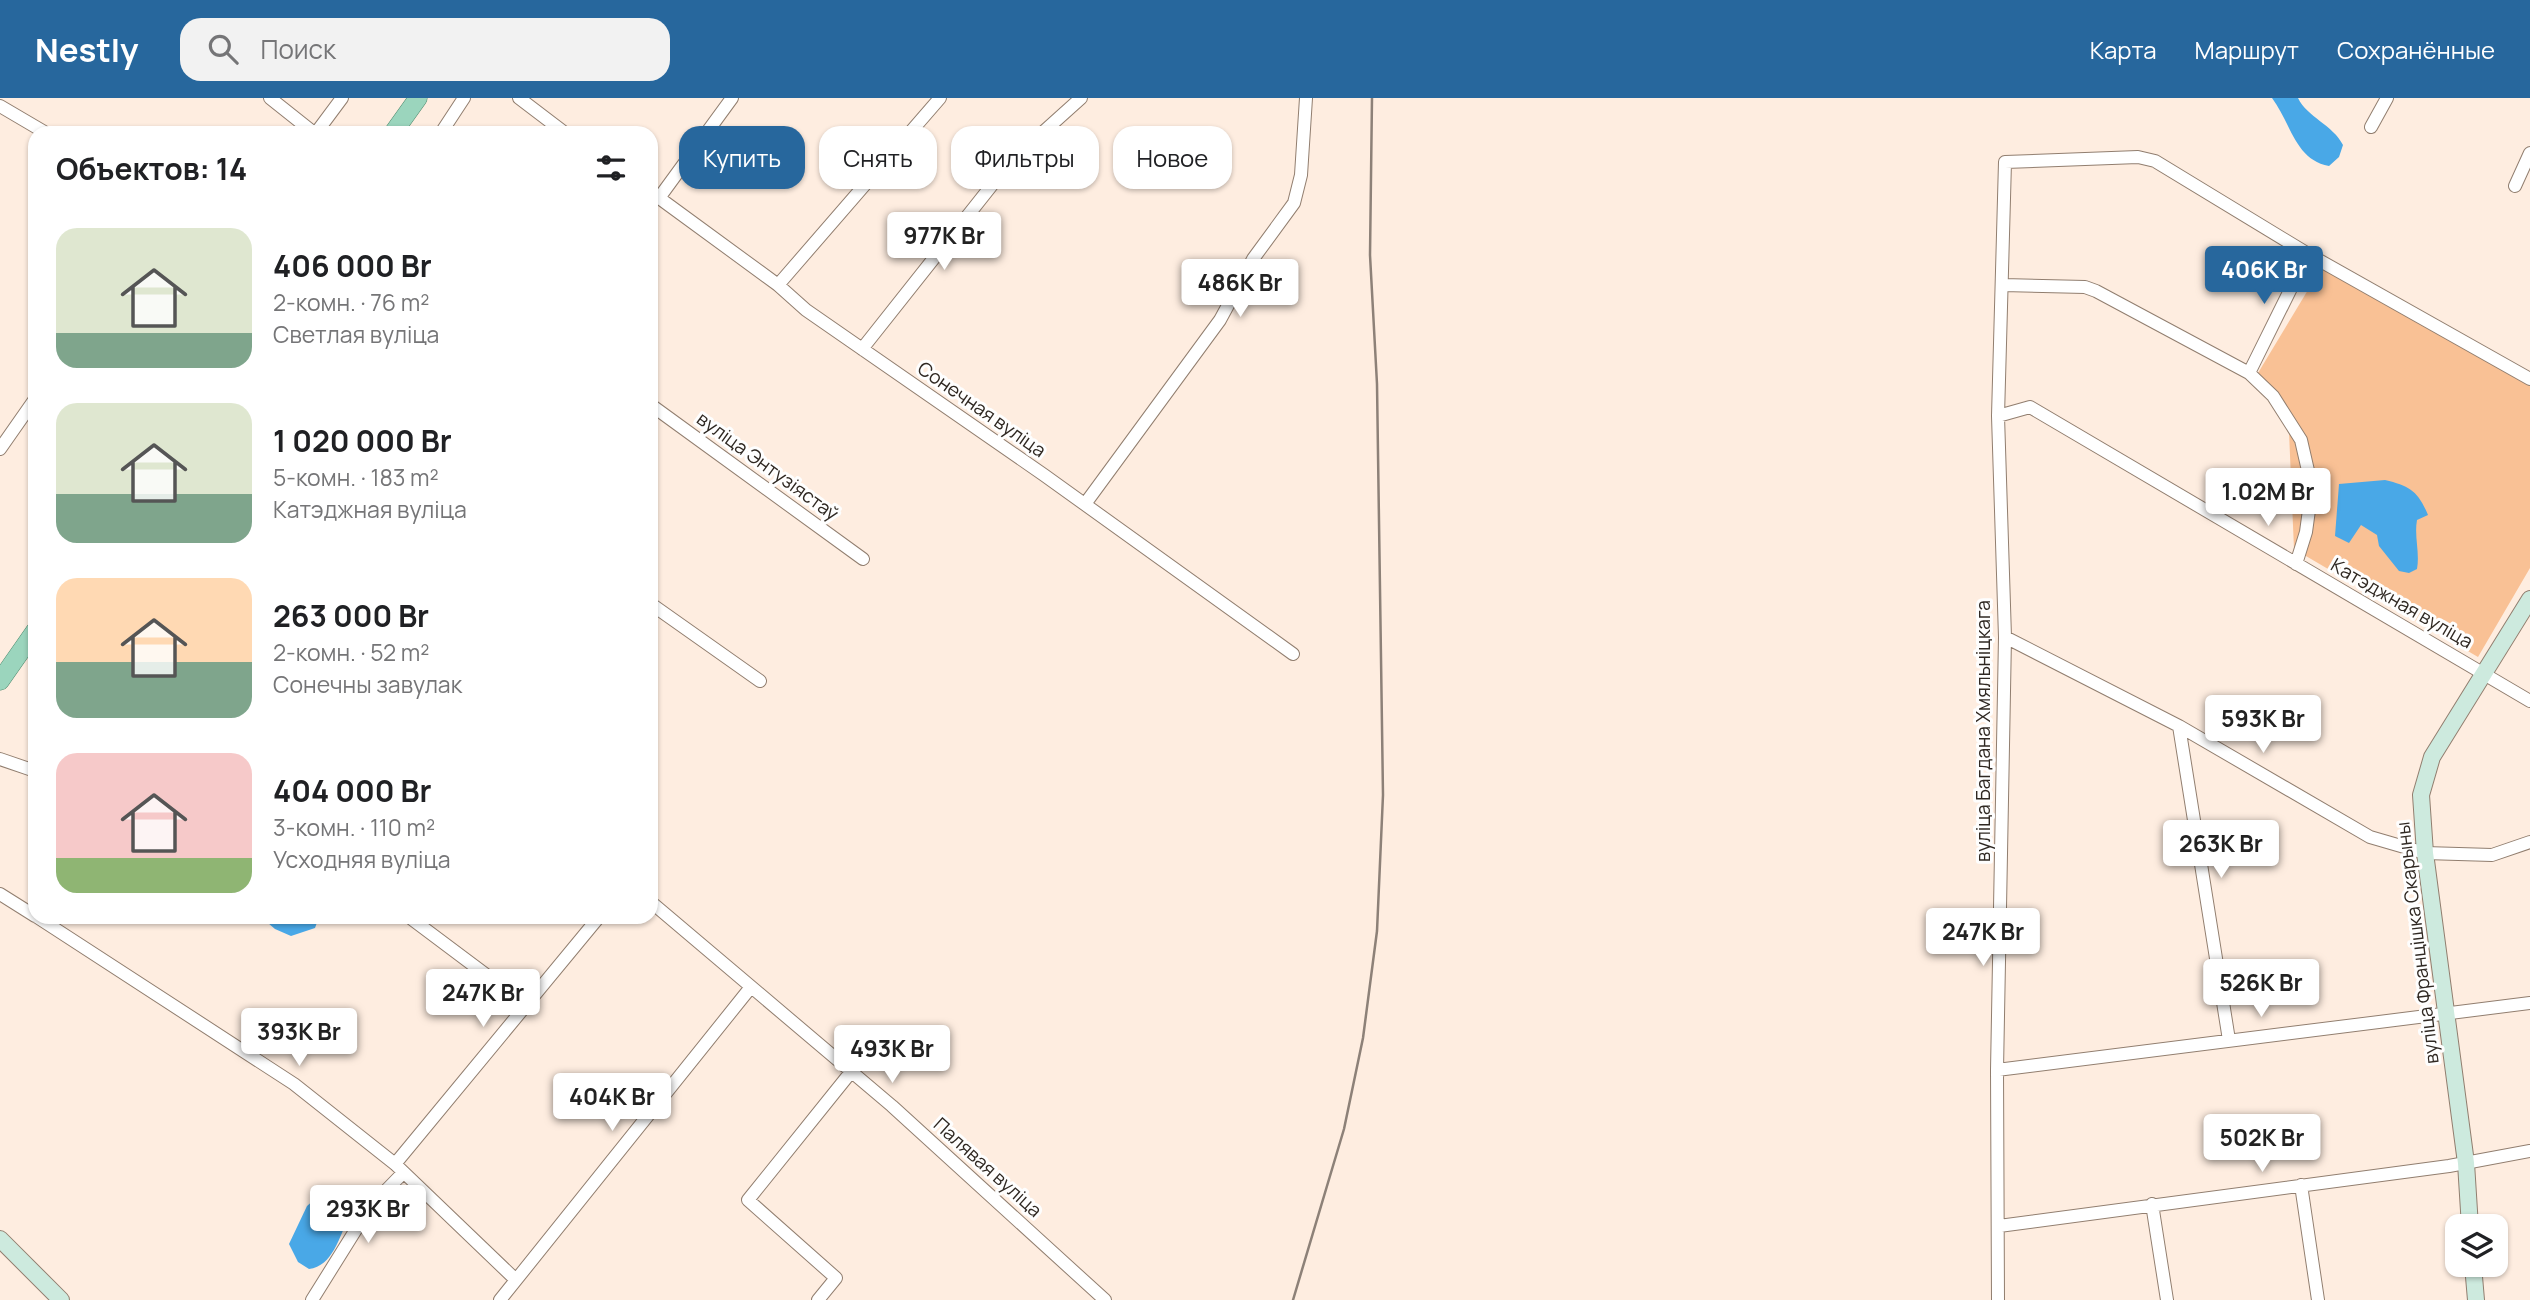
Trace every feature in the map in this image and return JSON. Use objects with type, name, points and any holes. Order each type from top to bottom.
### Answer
[{"type":"main road","points":[[398,126],[418,98]]},
{"type":"main road","points":[[0,681],[28,641]]},
{"type":"street","points":[[270,98],[306,126]]},
{"type":"street","points":[[320,126],[342,98]]},
{"type":"street","points":[[446,126],[464,98]]},
{"type":"street","points":[[519,98],[556,126]]},
{"type":"street","points":[[658,191],[732,98]]},
{"type":"street","points":[[778,285],[940,98]]},
{"type":"street","points":[[862,349],[1000,174],[1081,98]]},
{"type":"street","points":[[1085,504],[1220,320],[1253,260],[1294,203],[1301,175],[1306,98]]},
{"type":"street","points":[[2371,127],[2388,98]]},
{"type":"street","points":[[6,104],[36,126]]},
{"type":"street","points":[[2515,186],[2530,153]]},
{"type":"street","name":"вуліца Багдана Хмяльніцкага","points":[[1998,1300],[1997,1070],[2004,637],[1998,416],[2005,162],[2138,157],[2155,161],[2308,254]]},
{"type":"street","name":"Сонечная вуліца","points":[[658,197],[778,285],[806,310],[1085,504],[1293,654]]},
{"type":"street","points":[[2249,373],[2308,254],[2530,379]]},
{"type":"street","points":[[2003,285],[2085,287],[2249,373],[2273,396],[2301,440],[2312,488],[2306,532],[2296,564]]},
{"type":"street","name":"Катэджная вуліца","points":[[1998,416],[2030,407],[2530,701]]},
{"type":"street","points":[[0,449],[28,409]]},
{"type":"street","name":"вуліца Энтузіястаў","points":[[658,410],[863,559]]},
{"type":"street","name":"вуліца Францішка Скарыны","points":[[2469,1214],[2466,1163],[2425,853],[2421,795],[2432,757],[2486,675],[2530,599]]},
{"type":"street","points":[[658,609],[760,681]]},
{"type":"street","points":[[2004,637],[2179,726],[2370,837],[2425,853],[2492,855],[2530,842]]},
{"type":"street","points":[[2179,726],[2229,1040]]},
{"type":"street","points":[[0,759],[28,768]]},
{"type":"street","points":[[0,894],[28,911]]},
{"type":"street","name":"Палявая вуліца","points":[[658,908],[851,1072],[1105,1300]]},
{"type":"street","points":[[48,924],[294,1084],[398,1169],[516,1280]]},
{"type":"street","points":[[418,924],[525,1004]]},
{"type":"street","points":[[312,1300],[370,1207],[398,1169],[525,1004],[593,924]]},
{"type":"street","points":[[500,1300],[751,987]]},
{"type":"street","points":[[1997,1070],[2530,1003]]},
{"type":"street","points":[[818,1300],[836,1278],[748,1199],[851,1072]]},
{"type":"street","points":[[1999,1226],[2530,1152]]},
{"type":"street","points":[[2301,1185],[2318,1300]]},
{"type":"street","points":[[2152,1204],[2167,1300]]},
{"type":"street","points":[[0,1239],[61,1300]]},
{"type":"street","points":[[2474,1277],[2476,1300]]},
{"type":"shaded area","points":[[2323,265],[2530,384],[2530,568],[2478,657],[2294,549],[2289,432],[2277,393],[2258,373]]},
{"type":"water","points":[[2272,98],[2298,98],[2307,111],[2339,138],[2343,145],[2339,157],[2329,166],[2308,156]]},
{"type":"water","points":[[2385,480],[2401,485],[2417,495],[2428,515],[2417,520],[2417,569],[2409,573],[2399,571],[2379,546],[2377,535],[2361,525],[2349,543],[2335,536],[2339,484]]},
{"type":"water","points":[[269,924],[316,924],[315,928],[291,936]]},
{"type":"water","points":[[315,1199],[335,1203],[349,1217],[330,1257],[317,1267],[309,1269],[298,1262],[289,1244],[307,1206]]},
{"type":"railway","points":[[1293,1300],[1344,1129],[1363,1038],[1377,931],[1383,795],[1377,384],[1370,255],[1372,98]]}]
